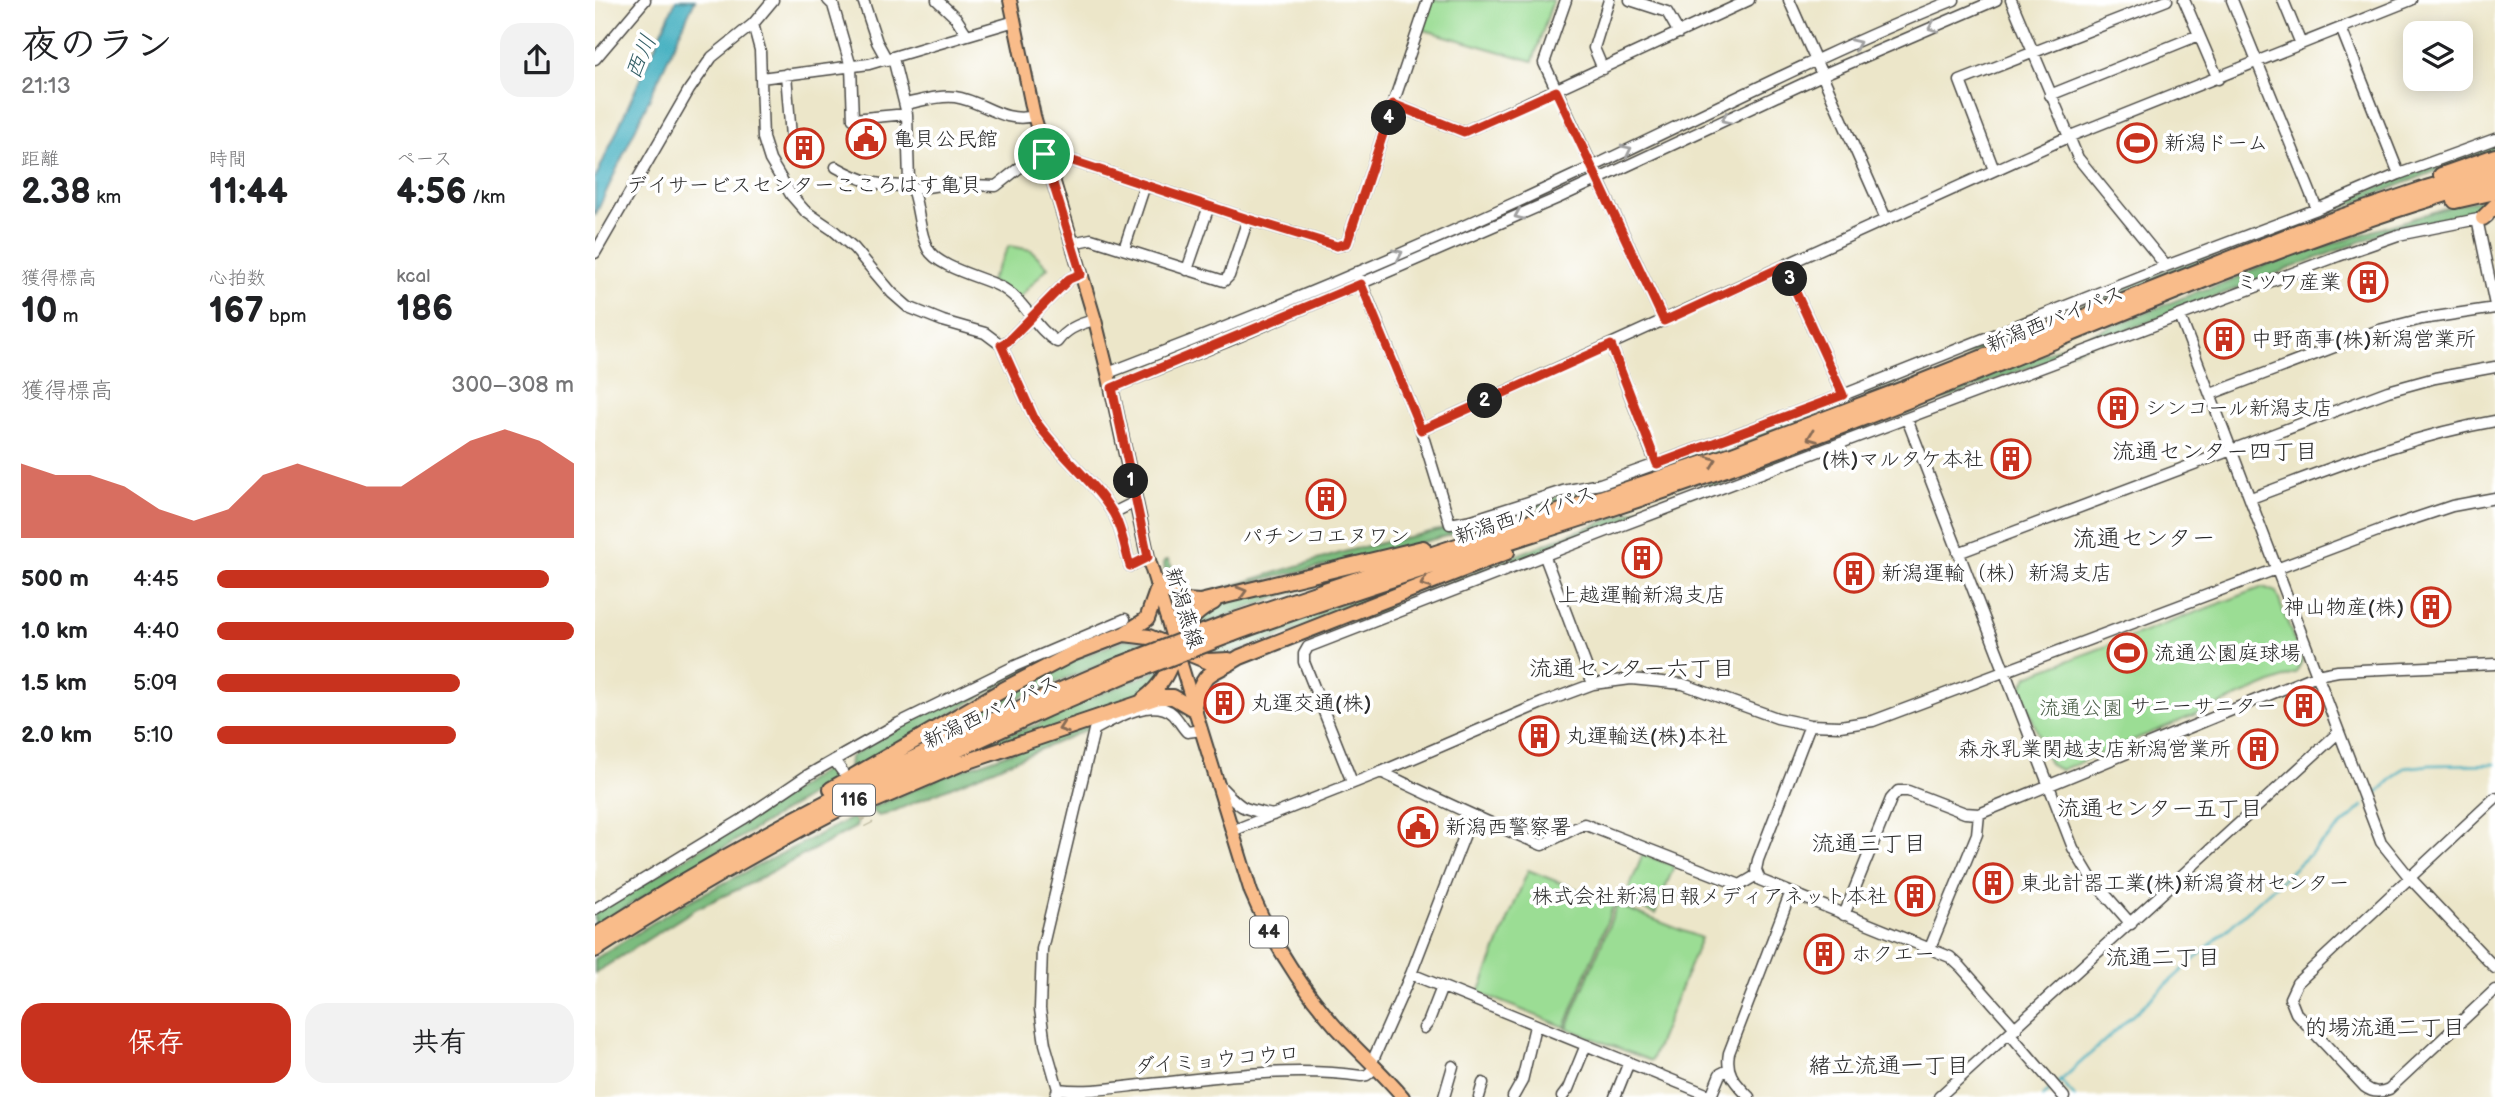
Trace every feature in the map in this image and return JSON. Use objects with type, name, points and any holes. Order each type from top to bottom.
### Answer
[{"type":"highway","points":[[2366,207],[2418,183],[2495,156]]},
{"type":"highway","name":"新潟西バイパス","points":[[1600,507],[2207,267],[2366,207],[2495,168]]},
{"type":"highway","name":"新潟西バイパス","points":[[595,936],[755,847],[1124,669],[1231,628],[1364,588],[1600,507],[1735,466],[1896,405],[2302,243],[2383,214],[2495,180]]},
{"type":"highway","points":[[2302,243],[2495,192]]},
{"type":"highway","points":[[2485,218],[2495,206]]},
{"type":"highway","points":[[755,847],[810,802],[1001,691],[1146,618],[1157,585],[1185,601],[1217,600],[1298,577],[1600,507]]},
{"type":"highway","points":[[755,847],[822,826],[927,776],[1140,702],[1170,696],[1194,708],[1200,685],[1206,675],[1240,657],[1491,558],[1600,507]]},
{"type":"highway","points":[[1140,702],[1163,681],[1193,618],[1217,600]]},
{"type":"highway","points":[[1124,627],[1207,661],[1240,657]]},
{"type":"highway","name":"新潟西バイパス","points":[[595,950],[755,847]]},
{"type":"main road","name":"新潟燕線","points":[[1010,0],[1034,116],[1095,320],[1112,388],[1148,557],[1251,892],[1285,961],[1313,1001],[1403,1097]]},
{"type":"street","points":[[595,59],[645,0]]},
{"type":"street","points":[[595,253],[689,90],[712,57],[753,24],[773,0]]},
{"type":"street","points":[[828,0],[833,5],[851,67],[853,118],[906,109],[932,99],[956,97],[1016,119],[1034,116]]},
{"type":"street","points":[[863,0],[877,42],[890,59],[906,109],[912,187],[930,253],[944,263],[1001,286],[1057,342],[1082,323],[1095,320]]},
{"type":"street","points":[[937,0],[956,18],[967,35]]},
{"type":"street","points":[[836,167],[860,180],[890,187],[946,184],[996,186],[1033,157],[1044,154],[1337,246],[1347,243],[1428,0]]},
{"type":"street","points":[[1566,0],[1544,63],[1664,321]]},
{"type":"street","points":[[1603,69],[1594,48],[1609,0]]},
{"type":"street","points":[[1630,0],[1667,12],[1679,33]]},
{"type":"street","points":[[1393,104],[1464,132],[1749,0]]},
{"type":"street","points":[[1789,0],[1886,219]]},
{"type":"street","points":[[1108,373],[1219,331],[1357,272],[1593,167],[1816,61],[1954,0]]},
{"type":"street","points":[[1112,388],[1361,284],[1598,179],[1822,75],[1996,0]]},
{"type":"street","points":[[2011,0],[2078,158],[2166,266]]},
{"type":"street","points":[[1994,170],[1960,81],[2167,0]]},
{"type":"street","points":[[2184,0],[2218,79]]},
{"type":"street","points":[[2232,0],[2317,209]]},
{"type":"street","points":[[2283,0],[2301,44]]},
{"type":"street","points":[[1421,430],[2069,137],[2411,0]]},
{"type":"street","points":[[761,78],[851,67],[890,59],[1015,21]]},
{"type":"street","points":[[753,24],[760,50],[762,127],[766,149],[785,187],[797,202],[845,240],[908,307],[953,325],[985,333],[1001,345],[1035,420],[1080,470],[1113,513],[1130,566],[1148,557]]},
{"type":"street","points":[[2341,28],[2399,174]]},
{"type":"street","points":[[2050,95],[2199,34]]},
{"type":"street","points":[[786,74],[791,137]]},
{"type":"street","points":[[1357,272],[1421,430],[1450,524],[1472,520],[1563,491],[1600,484],[1657,464],[1843,395],[2317,209],[2399,174],[2495,139]]},
{"type":"street","points":[[1123,249],[1145,185]]},
{"type":"street","points":[[1187,270],[1209,206]]},
{"type":"street","points":[[1352,782],[1304,662],[1305,650],[1313,645],[2377,242],[2419,230],[2485,218],[2495,306],[2379,330],[2211,394]]},
{"type":"street","points":[[1072,243],[1091,239],[1219,280],[1227,279],[1248,219]]},
{"type":"street","points":[[1784,266],[1843,395]]},
{"type":"street","points":[[1001,345],[1069,279],[1081,274]]},
{"type":"street","points":[[2180,316],[2369,812],[2387,852],[2495,968]]},
{"type":"street","points":[[1611,345],[1657,464]]},
{"type":"street","points":[[1958,552],[2388,391],[2435,378],[2495,368]]},
{"type":"street","points":[[1907,419],[2073,848],[2084,868],[2131,924]]},
{"type":"street","points":[[2251,498],[2388,447],[2447,430],[2495,421]]},
{"type":"street","points":[[1232,831],[1593,684],[1631,679],[1683,684],[1776,718],[1810,726],[1840,726],[1873,721],[2419,516],[2452,506],[2495,498]]},
{"type":"street","points":[[1113,513],[1135,502]]},
{"type":"street","points":[[1545,557],[1593,684]]},
{"type":"street","points":[[595,909],[743,819],[808,775],[899,723],[958,693],[1124,627]]},
{"type":"street","points":[[1844,915],[1894,794],[1898,791],[1908,791],[1965,813],[1979,814],[2317,675],[2338,671],[2495,664]]},
{"type":"street","points":[[1056,1093],[1042,1026],[1042,949],[1094,730],[1110,721],[1147,708],[1156,708],[1174,715],[1187,732],[1202,730]]},
{"type":"street","points":[[1810,726],[1758,860],[1757,875],[1765,883],[1790,894],[1950,957],[1961,967],[2064,1097]]},
{"type":"street","points":[[1940,1097],[2339,732]]},
{"type":"street","points":[[834,760],[842,771]]},
{"type":"street","points":[[1381,772],[1417,787],[1472,816],[1542,845],[1584,824],[1740,885],[1757,875]]},
{"type":"street","points":[[1219,784],[1245,810],[1273,815]]},
{"type":"street","points":[[2495,799],[2297,983],[2290,999],[2296,1013],[2365,1087],[2370,1091],[2384,1092],[2495,990]]},
{"type":"street","points":[[1930,948],[1977,834],[1979,814]]},
{"type":"street","points":[[1374,1065],[1472,816]]},
{"type":"street","points":[[1749,1097],[1731,1077],[1728,1070],[1729,1053],[1790,894]]},
{"type":"street","points":[[1411,974],[1711,1096],[1720,1074],[1728,1070]]},
{"type":"street","points":[[1424,1028],[1442,987]]},
{"type":"street","points":[[1513,1097],[1522,1081],[1535,1026]]},
{"type":"street","points":[[1562,1097],[1585,1045]]},
{"type":"street","points":[[1615,1097],[1629,1062]]},
{"type":"street","name":"ダイミョウコウロ","points":[[1056,1093],[1312,1072],[1361,1076],[1367,1075],[1374,1065]]},
{"type":"street","points":[[1444,1097],[1453,1066]]},
{"type":"street","points":[[1479,1097],[1483,1083]]},
{"type":"green space","points":[[1430,0],[1553,0],[1533,61],[1421,29]]},
{"type":"green space","points":[[2495,144],[2495,151],[2221,253],[1781,429],[1622,486],[1574,496],[1446,536],[1235,586],[1200,598],[1178,595],[1166,575],[1164,561],[1168,560],[1182,586],[1201,595],[1354,549],[1462,525],[1673,462],[1879,387],[2214,251]]},
{"type":"green space","points":[[2495,196],[2495,200],[2480,213],[2399,227],[1211,677],[1567,535],[1839,436],[2197,292],[2229,282],[2256,268],[2452,206]]},
{"type":"green space","points":[[1009,246],[1031,250],[1048,267],[1018,299],[990,281]]},
{"type":"green space","points":[[1386,562],[1309,586],[1188,630],[1205,609],[1235,598]]},
{"type":"green space","points":[[1438,572],[1270,641],[1220,656],[1199,654],[1300,617]]},
{"type":"green space","name":"流通公園","points":[[2263,587],[2276,592],[2302,661],[2296,673],[2061,770],[2050,765],[2021,689],[2027,676]]},
{"type":"green space","points":[[1101,634],[1019,674],[849,773],[850,757],[910,722],[1005,675]]},
{"type":"green space","points":[[1126,639],[1155,643],[1007,702],[910,751],[1039,674]]},
{"type":"green space","points":[[1166,667],[1148,691],[1129,701],[918,777],[1001,737],[1036,725],[1066,708]]},
{"type":"green space","points":[[1145,705],[887,814],[879,816],[869,809],[944,776]]},
{"type":"green space","points":[[824,770],[832,770],[840,777],[595,926],[595,913],[771,806]]},
{"type":"green space","points":[[859,814],[856,827],[743,887],[697,908],[595,973],[595,959],[683,904]]},
{"type":"green space","points":[[1643,854],[1674,866],[1655,914],[1624,901]]},
{"type":"green space","points":[[1528,870],[1614,904],[1565,1027],[1479,993]]},
{"type":"green space","points":[[1617,905],[1701,938],[1651,1061],[1567,1028]]},
{"type":"water","points":[[676,0],[695,0],[595,216],[595,179]]},
{"type":"waterway","points":[[2368,801],[2404,768],[2495,764]]},
{"type":"waterway","points":[[2057,1084],[2363,806]]},
{"type":"waterway","points":[[2060,1080],[2075,1097]]},
{"type":"waterway","points":[[2043,1097],[2052,1088]]},
{"type":"tunnel","points":[[855,797],[869,825]]},
{"type":"place","name":"亀貝公民館","points":[[866,139]]},
{"type":"place","name":"新潟ドーム","points":[[2137,143]]},
{"type":"place","name":"デイサービスセンターこころはす亀貝","points":[[804,148]]},
{"type":"place","name":"ミツワ産業","points":[[2368,282]]},
{"type":"place","name":"中野商事(株)新潟営業所","points":[[2224,339]]},
{"type":"place","name":"シンコール新潟支店","points":[[2118,408]]},
{"type":"place","name":"(株)マルタケ本社","points":[[2011,459]]},
{"type":"place","name":"パチンコエヌワン","points":[[1326,499]]},
{"type":"place","name":"上越運輸新潟支店","points":[[1642,558]]},
{"type":"place","name":"新潟運輸（株）新潟支店","points":[[1854,573]]},
{"type":"place","name":"神山物産(株)","points":[[2431,607]]},
{"type":"place","name":"流通公園庭球場","points":[[2127,653]]},
{"type":"place","name":"丸運交通(株)","points":[[1224,703]]},
{"type":"place","name":"サニーサニター","points":[[2304,706]]},
{"type":"place","name":"丸運輸送(株)本社","points":[[1539,736]]},
{"type":"place","name":"森永乳業関越支店新潟営業所","points":[[2258,749]]},
{"type":"place","name":"新潟西警察署","points":[[1418,827]]},
{"type":"place","name":"東北計器工業(株)新潟資材センター","points":[[1993,883]]},
{"type":"place","name":"株式会社新潟日報メディアネット本社","points":[[1915,896]]},
{"type":"place","name":"ホクエー","points":[[1824,954]]},
{"type":"district","name":"流通センター四丁目","points":[[2215,452]]},
{"type":"district","name":"流通センター","points":[[2144,538]]},
{"type":"district","name":"流通センター六丁目","points":[[1632,669]]},
{"type":"district","name":"流通センター五丁目","points":[[2160,809]]},
{"type":"district","name":"流通三丁目","points":[[1869,844]]},
{"type":"district","name":"流通二丁目","points":[[2163,958]]},
{"type":"district","name":"的場流通二丁目","points":[[2385,1028]]},
{"type":"district","name":"緒立流通一丁目","points":[[1889,1066]]},
{"type":"route","points":[[1556,91],[1664,321],[1784,266],[1843,395],[1657,464],[1611,345],[1421,430],[1361,284],[1112,388],[1148,557],[1130,566],[1113,513],[1080,470],[1035,420],[1001,345],[1069,279],[1081,274],[1044,154],[1337,246],[1347,243],[1393,104],[1464,132],[1556,91]]},
{"type":"water label","name":"西川","points":[[641,57]]}]
